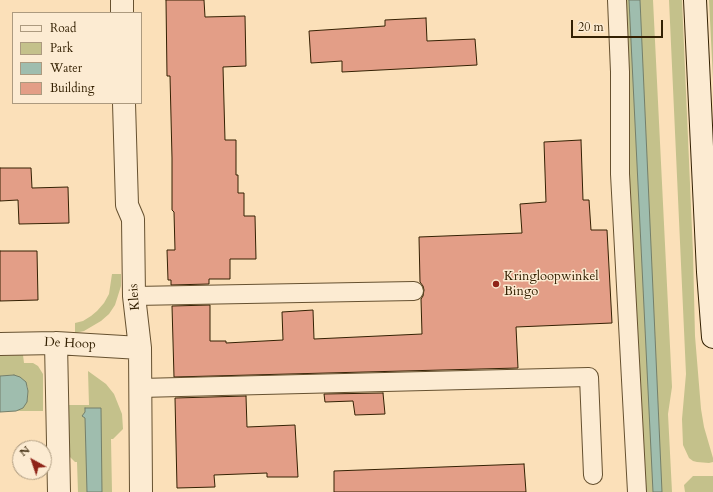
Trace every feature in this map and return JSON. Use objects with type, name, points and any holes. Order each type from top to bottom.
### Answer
[{"type":"street","points":[[122,0],[122,12]]},
{"type":"street","points":[[695,0],[708,272],[713,337]]},
{"type":"street","name":"Kleis","points":[[124,104],[127,204],[133,219],[134,296],[140,348],[141,492]]},
{"type":"street","points":[[56,343],[59,492]]},
{"type":"street","name":"De Hoop","points":[[0,344],[56,343],[140,348]]},
{"type":"lane","points":[[617,0],[620,72],[620,174],[637,492]]},
{"type":"lane","points":[[134,296],[414,291]]},
{"type":"lane","points":[[140,388],[589,377],[593,475]]},
{"type":"green space","points":[[625,0],[653,0],[672,387],[668,414],[672,492],[643,492],[626,183]]},
{"type":"green space","points":[[669,0],[682,0],[693,253],[695,336],[701,409],[704,427],[713,458],[713,462],[709,463],[693,461],[689,458],[683,445],[682,419],[686,374]]},
{"type":"green space","points":[[709,0],[713,0],[713,80]]},
{"type":"green space","points":[[112,274],[121,274],[121,286],[115,305],[109,314],[101,321],[84,331],[75,333],[75,323],[83,321],[91,316],[104,303],[109,294]]},
{"type":"green space","points":[[23,355],[24,363],[33,363],[38,366],[43,374],[43,411],[16,411],[23,408],[28,397],[28,387],[14,375],[0,376],[0,356]]},
{"type":"green space","points":[[88,371],[106,384],[114,394],[122,414],[123,429],[113,439],[111,439],[112,492],[78,492],[77,462],[75,462],[67,454],[65,384],[68,384],[69,405],[89,405]]},
{"type":"green space","points":[[693,476],[713,476],[713,492],[685,492],[684,485]]},
{"type":"water","points":[[629,0],[640,0],[662,492],[653,492]]},
{"type":"water","points":[[14,375],[20,377],[26,382],[28,391],[27,402],[23,408],[16,411],[0,412],[0,376]]},
{"type":"water","points":[[85,408],[101,408],[102,492],[87,492],[85,418],[82,416],[85,412]]},
{"type":"building","points":[[166,0],[204,0],[205,17],[245,16],[246,66],[223,67],[225,140],[236,140],[236,175],[238,175],[238,193],[244,193],[244,216],[255,216],[256,259],[230,259],[230,279],[209,279],[209,284],[171,285],[171,280],[168,280],[167,250],[175,250],[174,212],[172,210],[170,76],[167,76]]},
{"type":"building","points":[[426,18],[427,41],[475,39],[477,65],[342,72],[342,61],[311,63],[309,31],[385,26],[385,20]]},
{"type":"building","points":[[581,140],[583,200],[589,200],[591,230],[607,230],[612,323],[516,327],[518,368],[174,377],[172,306],[210,305],[210,341],[226,341],[226,343],[283,340],[282,312],[313,310],[314,339],[422,334],[421,299],[424,290],[420,282],[419,237],[522,233],[520,204],[546,202],[544,142]]},
{"type":"building","points":[[0,168],[31,168],[32,188],[68,187],[69,223],[19,224],[18,200],[0,201]]},
{"type":"building","points":[[0,251],[37,251],[38,300],[0,301]]},
{"type":"building","points":[[383,393],[385,414],[355,415],[353,401],[325,402],[324,394]]},
{"type":"building","points":[[246,396],[247,427],[295,425],[298,477],[267,477],[267,473],[214,475],[215,487],[177,488],[175,398]]},
{"type":"building","points":[[524,464],[526,492],[334,492],[334,471]]},
{"type":"place","name":"Kringloopwinkel Bingo","points":[[496,284]]}]
